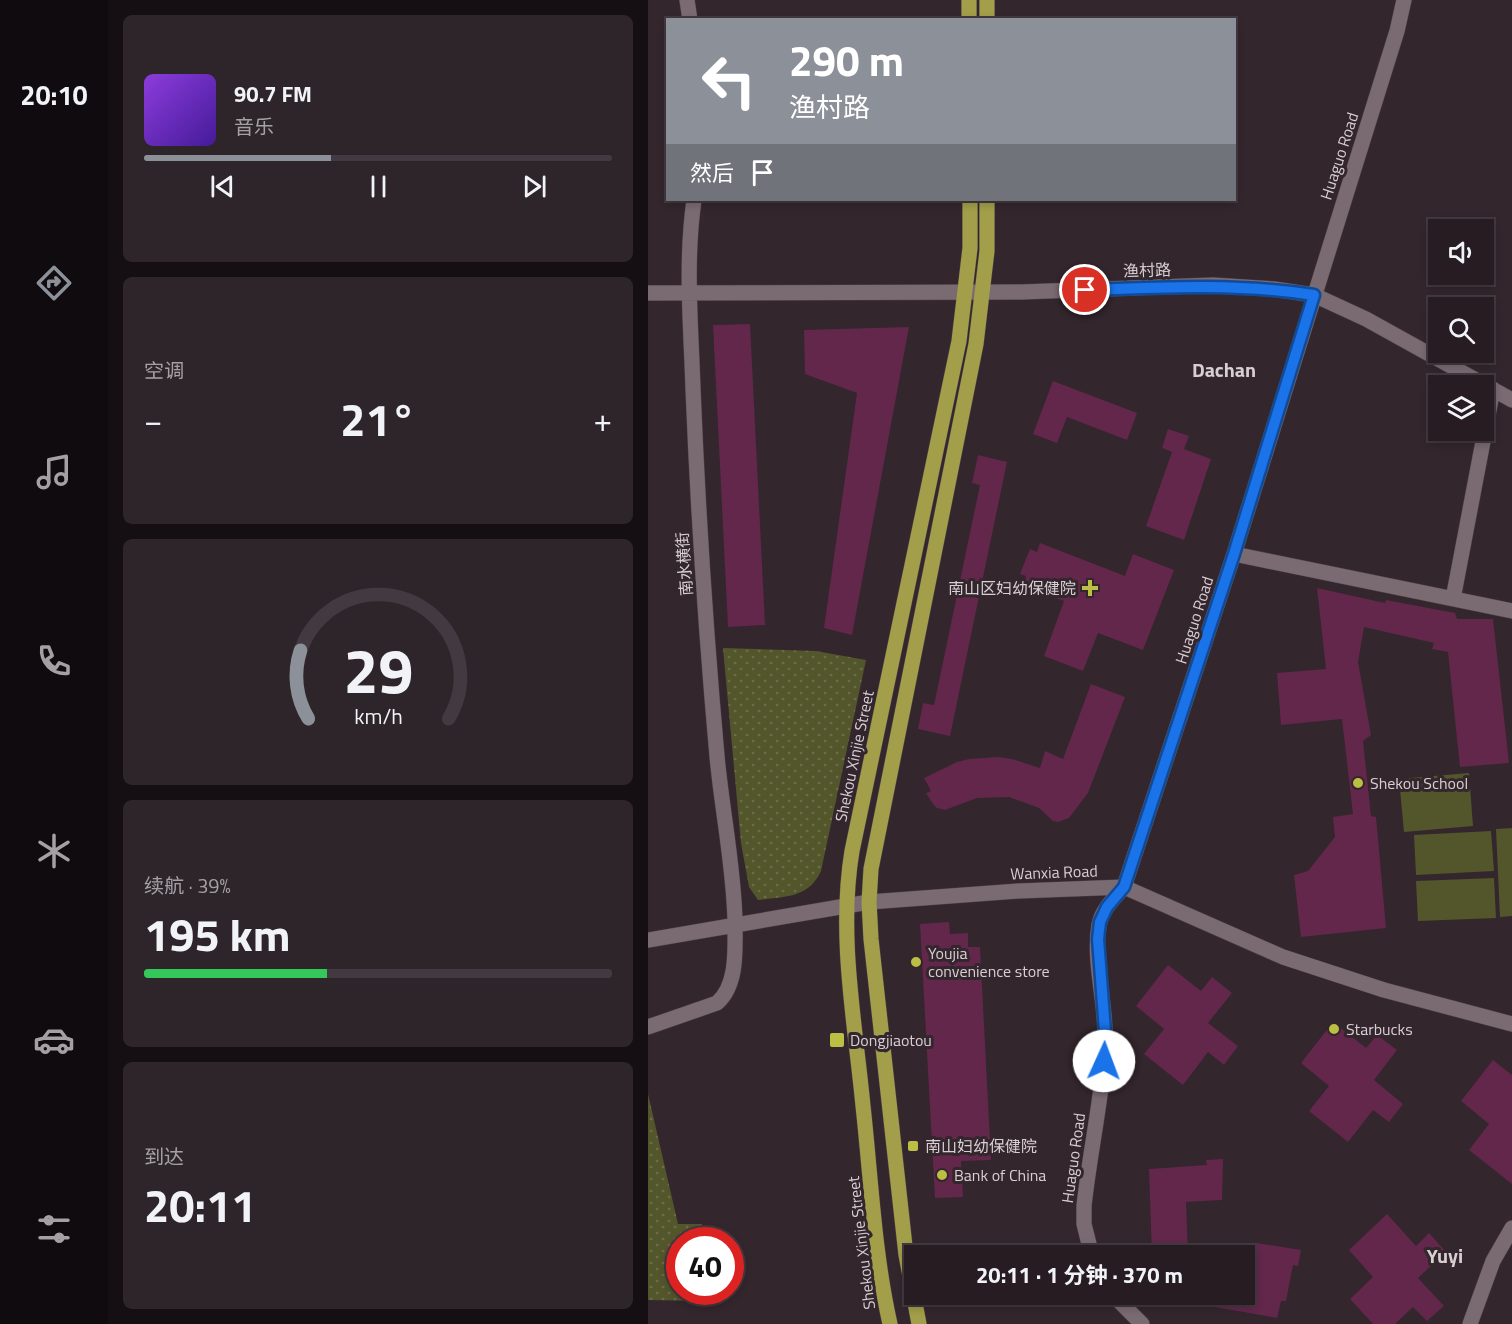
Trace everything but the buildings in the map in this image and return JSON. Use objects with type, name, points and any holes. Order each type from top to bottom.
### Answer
[{"type":"main road","points":[[969,0],[969,18]]},
{"type":"main road","points":[[987,0],[987,18]]},
{"type":"main road","name":"Shekou Xinjie Street","points":[[890,1324],[879,1258],[848,957],[847,904],[852,851],[959,341],[970,248],[970,201]]},
{"type":"main road","points":[[919,1324],[906,1255],[871,939],[869,902],[872,854],[973,356],[987,251],[987,201]]},
{"type":"street","points":[[687,0],[690,18]]},
{"type":"street","name":"Huaguo Road","points":[[1089,1245],[1084,1224],[1084,1206],[1101,1089],[1105,1031],[1098,939],[1100,922],[1107,907],[1124,887],[1234,554],[1397,31],[1404,0]]},
{"type":"street","name":"南水横街","points":[[648,1027],[705,1008],[717,1003],[725,996],[730,986],[732,972],[735,925],[708,655],[698,509],[688,258],[694,201]]},
{"type":"street","name":"渔村路","points":[[648,293],[689,291],[982,292],[1213,285],[1274,289],[1314,295],[1366,319],[1468,375]]},
{"type":"street","name":"渔村路","points":[[1494,390],[1512,400]]},
{"type":"street","points":[[1452,598],[1483,441]]},
{"type":"street","points":[[1234,554],[1512,611]]},
{"type":"street","name":"Wanxia Road","points":[[648,940],[847,904],[1019,891],[1124,887],[1283,957],[1384,990],[1512,1024]]},
{"type":"street","points":[[1470,1324],[1493,1261],[1512,1228]]},
{"type":"street","points":[[1123,1305],[1142,1324]]},
{"type":"green space","points":[[723,648],[816,651],[866,660],[821,871],[809,887],[795,894],[758,900],[749,887],[741,843]]},
{"type":"green space","points":[[1469,773],[1473,826],[1404,832],[1399,779]]},
{"type":"green space","points":[[1512,828],[1512,916],[1500,917],[1496,829]]},
{"type":"green space","points":[[1491,831],[1494,871],[1416,875],[1414,835]]},
{"type":"green space","points":[[1494,878],[1496,918],[1418,921],[1416,881]]},
{"type":"green space","points":[[648,1094],[678,1224],[702,1224],[702,1227],[666,1227],[666,1300],[648,1300]]},
{"type":"place","name":"南山区妇幼保健院","points":[[1090,588]]},
{"type":"place","name":"Shekou School","points":[[1358,783]]},
{"type":"place","name":"Youjia convenience store","points":[[916,962]]},
{"type":"place","name":"Starbucks","points":[[1334,1029]]},
{"type":"place","name":"Dongjiaotou","points":[[837,1040]]},
{"type":"place","name":"南山妇幼保健院","points":[[913,1146]]},
{"type":"place","name":"Bank of China","points":[[942,1175]]},
{"type":"district","name":"Dachan","points":[[1224,370]]},
{"type":"district","name":"Yuyi","points":[[1445,1256]]},
{"type":"route","points":[[1085,290],[1213,285],[1274,289],[1314,295],[1234,554],[1124,887],[1107,907],[1100,922],[1098,939],[1105,1031],[1104,1061]]}]
